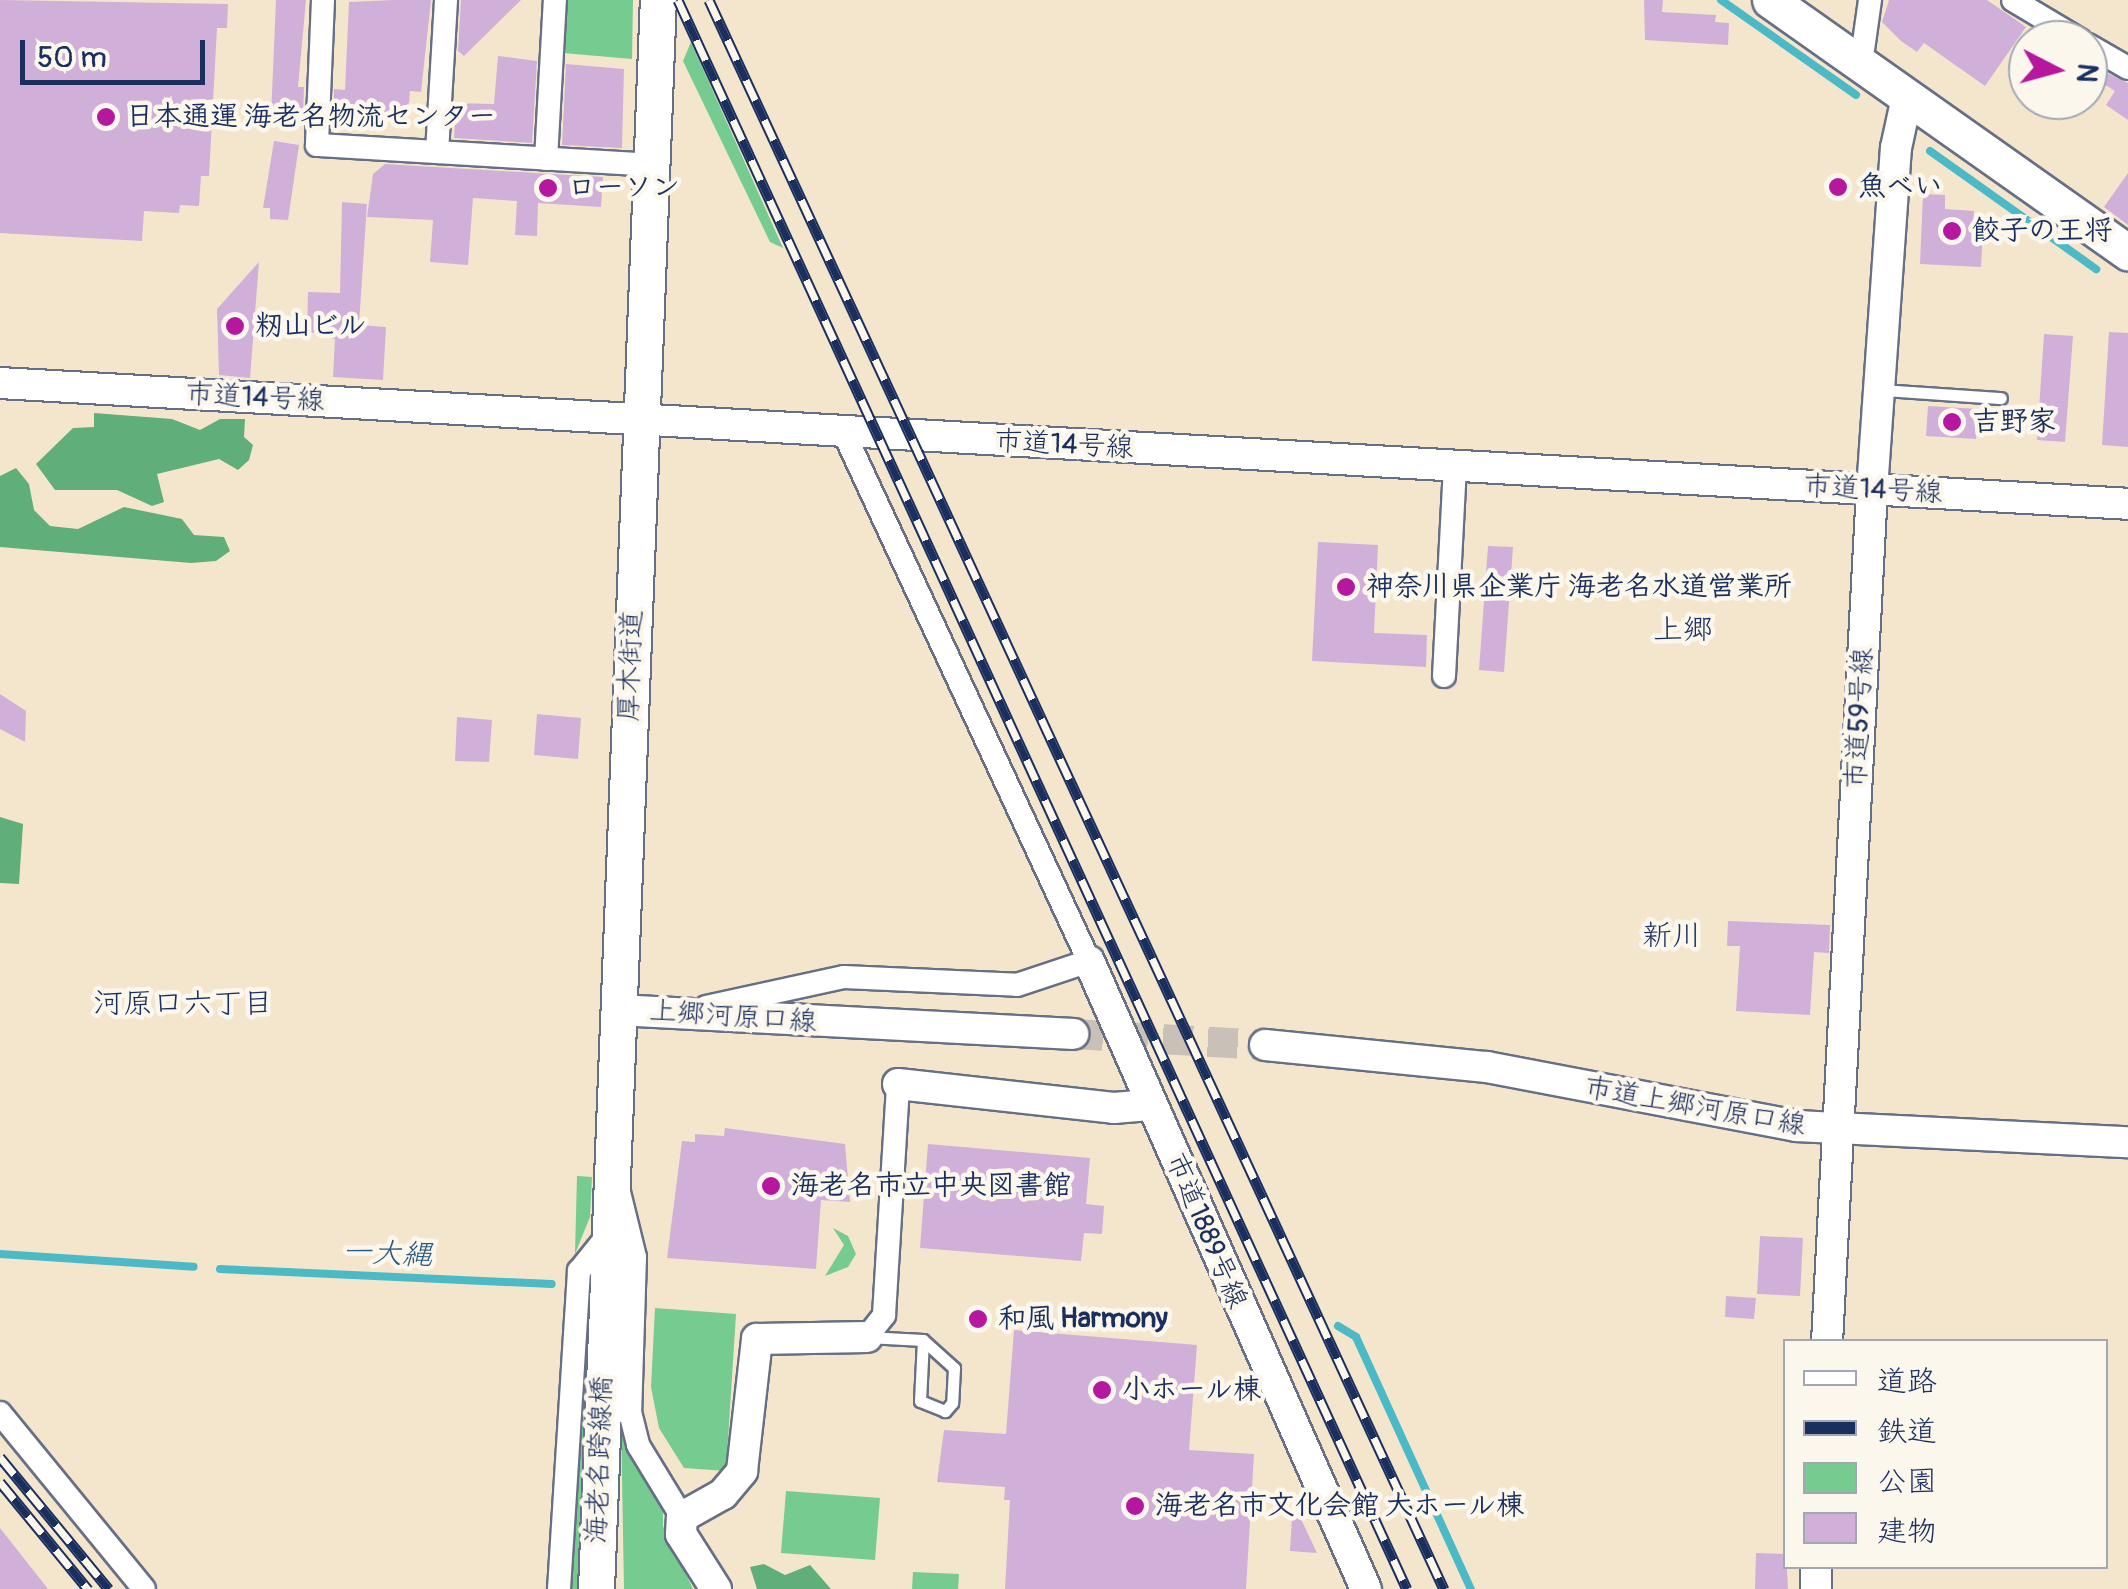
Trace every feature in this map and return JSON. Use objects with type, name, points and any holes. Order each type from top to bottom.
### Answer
[{"type":"main road","name":"厚木街道","points":[[604,1332],[658,0]]},
{"type":"main road","points":[[1770,0],[2128,252]]},
{"type":"main road","name":"海老名跨線橋","points":[[596,1589],[604,1332]]},
{"type":"street","points":[[323,0],[317,144],[650,165]]},
{"type":"street","points":[[437,152],[446,0]]},
{"type":"street","points":[[546,159],[555,0]]},
{"type":"street","points":[[1860,64],[1870,0]]},
{"type":"street","points":[[2012,0],[2046,20]]},
{"type":"street","name":"市道59号線","points":[[1826,1339],[1872,490],[1896,148],[1907,97]]},
{"type":"street","name":"市道14号線","points":[[0,383],[2128,504]]},
{"type":"street","points":[[678,1014],[844,978],[1006,986],[1088,961],[844,433]]},
{"type":"street","points":[[1444,676],[1455,467]]},
{"type":"street","name":"市道1889号線","points":[[1088,961],[1366,1589]]},
{"type":"street","name":"上郷河原口線","points":[[618,1010],[1073,1034]]},
{"type":"street","name":"市道上郷河原口線","points":[[1265,1044],[1486,1067],[1694,1111],[1838,1129],[2128,1142]]},
{"type":"street","points":[[682,1516],[723,1494],[742,1471],[757,1339],[867,1337],[884,1315],[898,1084],[1114,1108],[1152,1105]]},
{"type":"street","points":[[611,1170],[634,1233],[630,1412],[638,1445],[682,1516],[681,1534],[716,1589]]},
{"type":"street","points":[[559,1589],[579,1271],[608,1235]]},
{"type":"street","points":[[0,1413],[144,1589]]},
{"type":"lane","points":[[1879,390],[2001,398]]},
{"type":"lane","points":[[867,1337],[923,1340],[954,1368],[952,1403],[945,1411],[930,1411],[920,1402],[923,1340]]},
{"type":"green space","points":[[566,0],[633,0],[632,59],[563,53]]},
{"type":"green space","points":[[691,42],[783,248],[770,242],[683,61]]},
{"type":"green space","points":[[94,413],[172,419],[200,430],[220,419],[245,419],[244,437],[253,445],[249,460],[238,470],[219,459],[157,474],[164,502],[152,506],[117,490],[55,490],[36,464],[73,428],[94,427]]},
{"type":"green space","points":[[16,468],[29,484],[34,510],[50,526],[78,529],[124,507],[182,519],[194,535],[224,537],[230,551],[216,561],[191,563],[0,547],[0,476]]},
{"type":"green space","points":[[0,817],[23,824],[19,884],[0,883]]},
{"type":"green space","points":[[577,1176],[592,1177],[590,1217],[575,1254]]},
{"type":"green space","points":[[833,1228],[848,1236],[856,1254],[848,1267],[825,1276],[844,1245]]},
{"type":"green space","points":[[655,1308],[736,1314],[726,1471],[684,1468],[659,1428],[651,1387]]},
{"type":"green space","points":[[585,1391],[579,1589],[569,1589],[577,1487]]},
{"type":"green space","points":[[621,1422],[663,1510],[663,1526],[693,1589],[624,1589]]},
{"type":"green space","points":[[786,1491],[880,1498],[875,1560],[781,1553]]},
{"type":"green space","points":[[764,1564],[785,1575],[810,1565],[831,1589],[757,1589],[750,1567]]},
{"type":"green space","points":[[913,1572],[959,1574],[958,1589],[912,1589]]},
{"type":"building","name":"日本通運 海老名物流センター","points":[[0,0],[228,4],[227,28],[217,28],[209,176],[201,176],[199,206],[180,205],[179,213],[144,211],[142,241],[0,233]]},
{"type":"building","points":[[276,0],[306,0],[298,87],[304,87],[303,117],[271,116]]},
{"type":"building","points":[[431,0],[421,92],[410,91],[409,103],[384,122],[333,119],[334,89],[345,90],[349,2]]},
{"type":"building","points":[[461,0],[521,0],[464,56],[458,51]]},
{"type":"building","points":[[1644,0],[1663,0],[1662,12],[1716,15],[1715,22],[1729,23],[1728,45],[1645,40]]},
{"type":"building","points":[[1889,0],[1987,0],[2016,20],[2008,20],[2008,53],[1985,86],[1924,43],[1917,52],[1882,22]]},
{"type":"building","points":[[498,56],[537,61],[532,143],[454,138],[456,103],[494,104]]},
{"type":"building","points":[[566,64],[624,69],[622,148],[562,145]]},
{"type":"building","points":[[2108,73],[2128,83],[2128,120],[2108,106],[2115,91],[2108,87]]},
{"type":"building","points":[[274,141],[299,145],[288,220],[270,219],[270,208],[263,208]]},
{"type":"building","points":[[385,164],[603,177],[601,207],[538,203],[537,236],[515,235],[517,201],[473,198],[468,265],[430,262],[433,220],[367,217],[373,174]]},
{"type":"building","points":[[2128,173],[2128,225],[2104,207]]},
{"type":"building","name":"餃子の王将","points":[[1923,194],[1945,195],[1945,209],[1974,211],[1973,227],[1983,228],[1981,267],[1920,264]]},
{"type":"building","points":[[342,202],[367,204],[359,325],[386,327],[383,380],[333,377],[335,339],[307,331],[308,292],[340,293]]},
{"type":"building","name":"籾山ビル","points":[[259,262],[250,378],[219,375],[217,309]]},
{"type":"building","points":[[2109,332],[2128,333],[2128,447],[2102,445]]},
{"type":"building","points":[[2044,334],[2073,336],[2065,442],[2037,440]]},
{"type":"building","name":"吉野家","points":[[1928,406],[1978,409],[1976,439],[1926,436]]},
{"type":"building","name":"神奈川県企業庁 海老名水道営業所","points":[[1318,542],[1378,545],[1374,633],[1427,635],[1426,667],[1312,661]]},
{"type":"building","points":[[1488,546],[1513,547],[1504,672],[1479,670]]},
{"type":"building","points":[[0,694],[26,711],[25,742],[0,729]]},
{"type":"building","points":[[537,714],[581,718],[578,759],[534,755]]},
{"type":"building","points":[[457,717],[492,720],[489,762],[455,761]]},
{"type":"building","points":[[1728,921],[1830,925],[1829,953],[1814,952],[1810,1015],[1736,1011],[1740,946],[1727,946]]},
{"type":"building","name":"海老名市立中央図書館","points":[[725,1128],[845,1144],[850,1202],[821,1200],[816,1269],[667,1258],[682,1141],[695,1142],[695,1134],[724,1136]]},
{"type":"building","points":[[928,1144],[1090,1158],[1086,1204],[1104,1206],[1102,1234],[1084,1233],[1081,1261],[920,1248]]},
{"type":"building","points":[[1760,1236],[1803,1238],[1800,1296],[1757,1294]]},
{"type":"building","points":[[1726,1296],[1756,1298],[1754,1319],[1725,1317]]},
{"type":"building","name":"海老名市文化会館 大ホール棟","points":[[1014,1330],[1197,1345],[1189,1450],[1254,1454],[1246,1589],[1005,1589],[1010,1500],[1004,1500],[1005,1487],[937,1482],[944,1430],[1006,1434]]},
{"type":"building","points":[[1293,1502],[1317,1553],[1290,1551]]},
{"type":"building","points":[[0,1528],[48,1589],[0,1589]]},
{"type":"building","points":[[1756,1553],[1783,1554],[1788,1589],[1755,1589]]},
{"type":"waterway","points":[[1721,0],[1856,95]]},
{"type":"waterway","points":[[1930,151],[2096,269]]},
{"type":"waterway","name":"一大縄","points":[[0,1254],[194,1267]]},
{"type":"waterway","name":"一大縄","points":[[220,1269],[552,1284]]},
{"type":"waterway","points":[[1338,1326],[1356,1337],[1471,1589]]},
{"type":"tunnel","points":[[1073,1034],[1265,1045]]},
{"type":"railway","points":[[678,0],[1407,1589]]},
{"type":"railway","points":[[709,0],[1444,1589]]},
{"type":"railway","points":[[0,1457],[109,1589]]},
{"type":"railway","points":[[0,1482],[88,1589]]},
{"type":"place","name":"日本通運 海老名物流センター","points":[[106,117]]},
{"type":"place","name":"魚べい","points":[[1838,187]]},
{"type":"place","name":"ローソン","points":[[548,188]]},
{"type":"place","name":"餃子の王将","points":[[1952,231]]},
{"type":"place","name":"籾山ビル","points":[[235,326]]},
{"type":"place","name":"吉野家","points":[[1952,422]]},
{"type":"place","name":"神奈川県企業庁 海老名水道営業所","points":[[1346,587]]},
{"type":"place","name":"海老名市立中央図書館","points":[[771,1186]]},
{"type":"place","name":"和風 Harmony","points":[[978,1319]]},
{"type":"place","name":"小ホール棟","points":[[1102,1390]]},
{"type":"place","name":"海老名市文化会館 大ホール棟","points":[[1135,1506]]},
{"type":"district","name":"上郷","points":[[1683,630]]},
{"type":"district","name":"新川","points":[[1672,936]]},
{"type":"district","name":"河原口六丁目","points":[[183,1004]]}]
